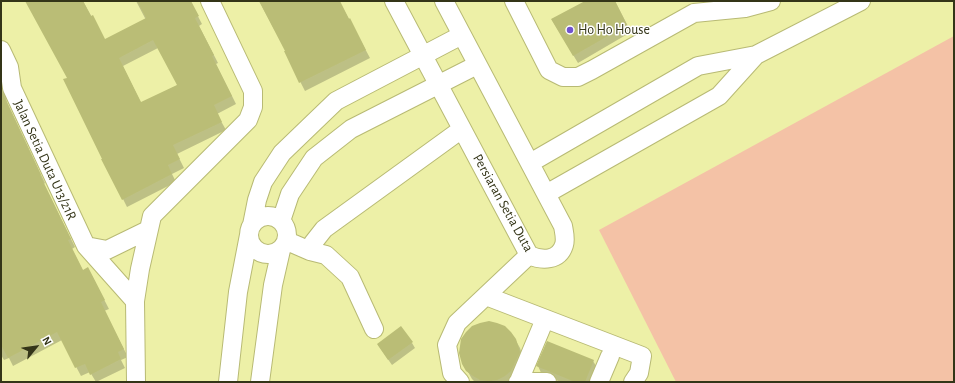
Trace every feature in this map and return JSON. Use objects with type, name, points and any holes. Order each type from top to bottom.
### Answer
[{"type":"street","points":[[136,382],[135,301],[152,216],[248,120],[253,107],[253,91],[210,1]]},
{"type":"street","name":"Persiaran Setia Duta","points":[[394,1],[529,254],[537,259],[547,260],[558,254],[564,246],[565,236],[563,226],[444,1]]},
{"type":"street","points":[[514,1],[549,70],[563,78],[578,77],[592,70],[690,7],[745,8],[771,1]]},
{"type":"street","points":[[530,164],[698,66],[756,55],[861,1]]},
{"type":"street","points":[[228,382],[238,292],[256,200],[263,182],[282,153],[336,101],[462,35]]},
{"type":"street","name":"Jalan Setia Duta U13/21R","points":[[1,50],[9,67],[12,88],[86,246],[135,301]]},
{"type":"street","points":[[546,194],[719,96],[756,55]]},
{"type":"street","points":[[281,221],[290,194],[314,158],[351,129],[478,65]]},
{"type":"street","points":[[310,251],[313,243],[324,229],[462,129]]},
{"type":"street","points":[[260,382],[273,285],[284,245],[287,230],[281,221],[271,216],[260,218],[251,230],[252,246],[260,253],[271,255],[284,245]]},
{"type":"street","points":[[86,246],[107,250],[148,230]]},
{"type":"street","points":[[284,245],[326,255],[350,277],[374,329]]},
{"type":"street","points":[[460,382],[452,373],[447,346],[457,323],[529,254]]},
{"type":"street","points":[[486,296],[642,356],[639,373],[633,382]]},
{"type":"street","points":[[545,319],[518,382],[547,382]]},
{"type":"street","points":[[599,382],[610,356]]},
{"type":"shaded area","points":[[954,36],[954,382],[676,382],[599,230]]},
{"type":"building","points":[[25,1],[83,1],[91,16],[93,15],[105,39],[146,18],[137,1],[191,1],[199,16],[195,18],[214,55],[212,56],[232,96],[214,105],[222,122],[173,145],[180,159],[168,165],[172,174],[122,200],[63,79],[67,78]],"holes":[[[153,40],[177,85],[141,102],[119,58]]]},
{"type":"building","points":[[259,1],[340,1],[366,50],[299,83],[285,51]]},
{"type":"building","points":[[585,1],[615,1],[627,25],[573,56],[551,19]]},
{"type":"building","points":[[1,85],[2,92],[71,239],[68,240],[83,270],[88,267],[105,300],[101,302],[124,349],[118,352],[121,359],[90,375],[85,364],[75,368],[57,332],[8,358],[1,345]]},
{"type":"building","points":[[489,321],[505,326],[511,332],[516,339],[520,352],[511,371],[497,380],[489,381],[480,380],[466,371],[459,353],[461,339],[466,332],[472,326]]},
{"type":"building","points":[[401,326],[413,342],[388,360],[377,344]]},
{"type":"building","points":[[547,341],[594,360],[585,382],[575,382],[536,366]]},
{"type":"place","name":"Ho Ho House","points":[[570,30]]}]
